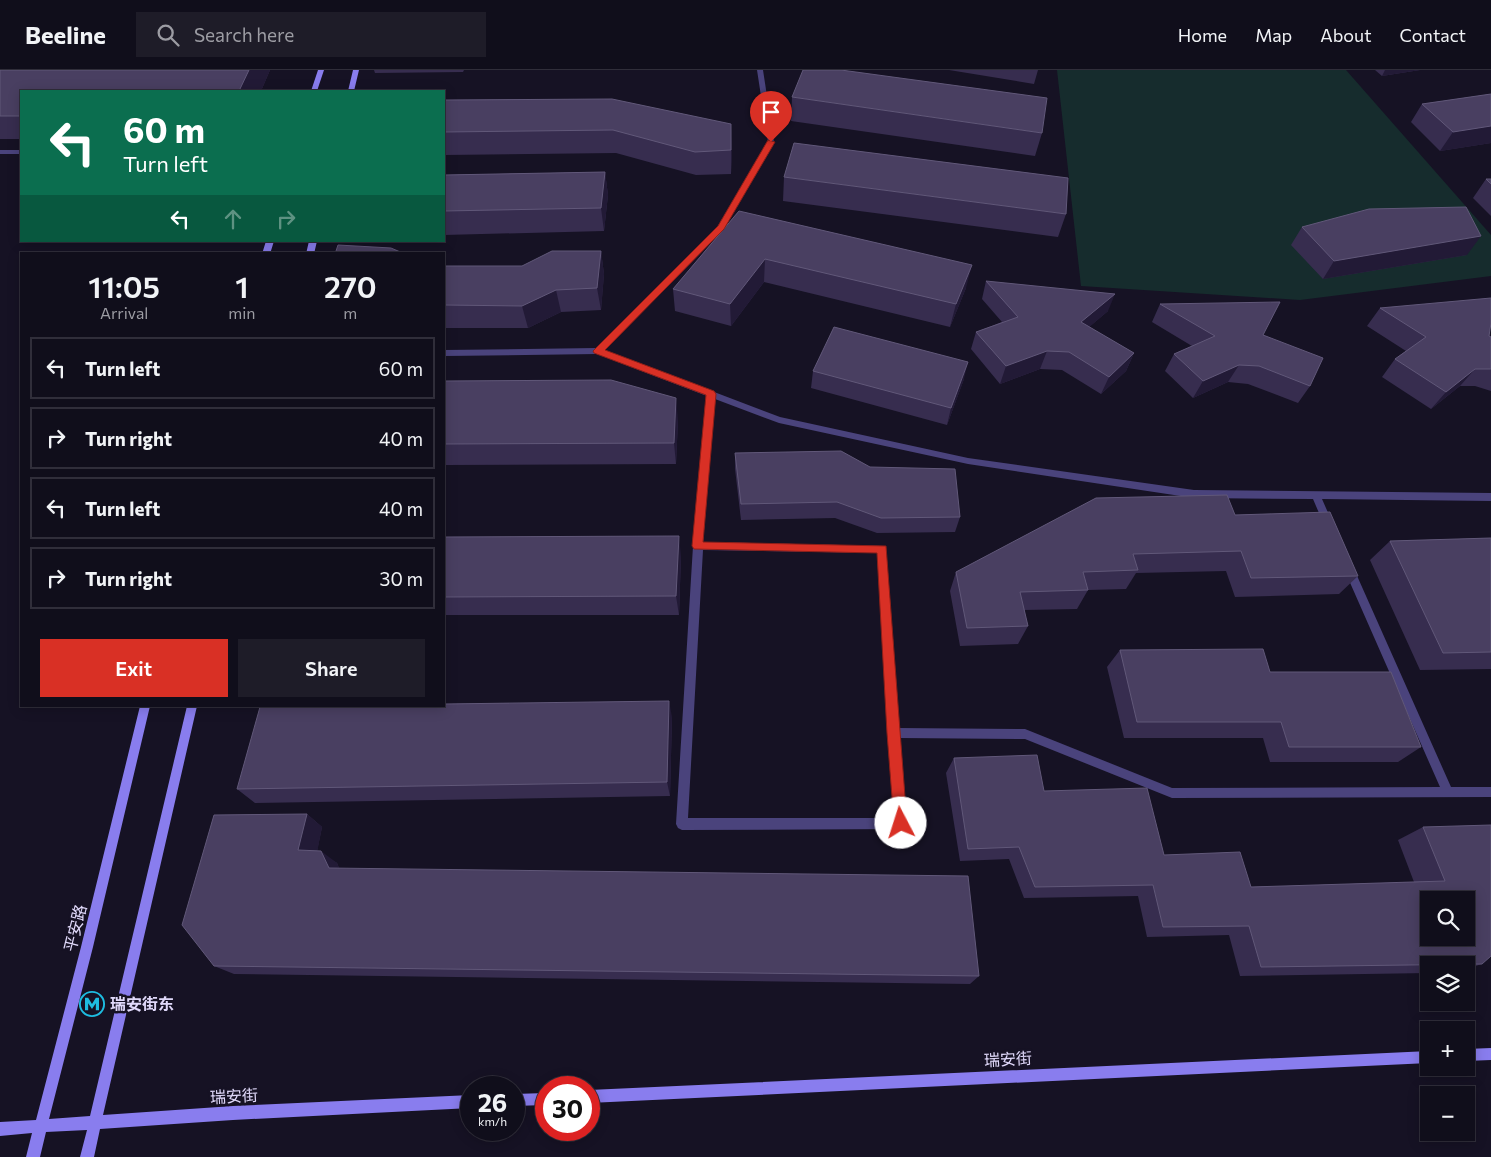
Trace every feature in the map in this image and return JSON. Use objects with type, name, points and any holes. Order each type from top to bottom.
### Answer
[{"type":"main road","points":[[314,90],[321,70]]},
{"type":"main road","points":[[351,90],[356,70]]},
{"type":"main road","name":"平安路","points":[[33,1157],[87,947],[145,707]]},
{"type":"main road","points":[[87,1157],[192,707]]},
{"type":"main road","points":[[1475,1055],[1491,1054]]},
{"type":"main road","name":"瑞安街","points":[[600,1096],[1420,1057]]},
{"type":"main road","name":"瑞安街","points":[[0,1130],[233,1114],[460,1103]]},
{"type":"street","points":[[598,351],[721,227],[771,142],[760,70]]},
{"type":"street","points":[[0,152],[20,152]]},
{"type":"street","points":[[445,353],[598,351],[779,420],[968,461],[1194,494],[1491,497]]},
{"type":"street","points":[[698,546],[882,549],[893,733],[901,823],[682,824],[698,546],[711,394]]},
{"type":"street","points":[[1316,496],[1332,531]]},
{"type":"street","points":[[1344,558],[1448,792]]},
{"type":"street","points":[[893,733],[1025,734],[1172,793],[1491,792]]},
{"type":"green space","points":[[1057,70],[1346,70],[1491,235],[1491,276],[1300,300],[1081,286]]},
{"type":"building","points":[[0,70],[249,70],[239,90],[20,90],[20,116],[0,116]]},
{"type":"building","points":[[803,70],[841,70],[1047,98],[1042,133],[792,97]]},
{"type":"building","points":[[1491,94],[1491,126],[1453,132],[1422,104]]},
{"type":"building","points":[[612,99],[731,124],[731,150],[695,152],[613,130],[445,132],[445,100]]},
{"type":"building","points":[[794,143],[1068,178],[1066,214],[784,177]]},
{"type":"building","points":[[605,172],[601,208],[445,211],[445,175]]},
{"type":"building","points":[[1466,207],[1481,236],[1334,261],[1302,227],[1369,209]]},
{"type":"building","points":[[739,211],[972,265],[956,304],[765,259],[730,304],[673,289]]},
{"type":"building","points":[[338,245],[391,248],[400,252],[336,252]]},
{"type":"building","points":[[552,251],[601,251],[597,288],[556,290],[522,306],[445,305],[445,266],[522,266]]},
{"type":"building","points":[[986,281],[1115,294],[1081,322],[1134,353],[1109,377],[1069,352],[1047,351],[1006,366],[976,332],[1018,317]]},
{"type":"building","points":[[1491,298],[1489,336],[1491,337],[1491,369],[1475,369],[1446,392],[1395,359],[1426,337],[1380,308]]},
{"type":"building","points":[[1280,302],[1263,335],[1323,358],[1310,386],[1259,366],[1239,365],[1203,381],[1174,354],[1215,336],[1160,304]]},
{"type":"building","points":[[834,327],[968,362],[951,408],[813,371]]},
{"type":"building","points":[[611,380],[676,398],[674,443],[445,444],[445,381]]},
{"type":"building","points":[[841,451],[870,467],[955,469],[960,517],[881,518],[837,502],[741,504],[735,453]]},
{"type":"building","points":[[1227,495],[1235,515],[1330,512],[1358,576],[1251,578],[1241,551],[1133,554],[1138,570],[1083,572],[1088,590],[1020,592],[1028,626],[967,628],[956,572],[1096,498]]},
{"type":"building","points":[[679,536],[676,596],[445,597],[445,537]]},
{"type":"building","points":[[1491,538],[1491,652],[1443,653],[1390,541]]},
{"type":"building","points":[[1263,649],[1270,672],[1391,672],[1421,747],[1289,747],[1281,722],[1137,722],[1120,650]]},
{"type":"building","points":[[669,701],[667,782],[237,789],[260,707],[445,707],[445,704]]},
{"type":"building","points":[[1037,755],[1044,791],[1147,788],[1164,855],[1240,852],[1251,887],[1445,881],[1423,827],[1491,825],[1491,956],[1482,964],[1475,964],[1475,956],[1420,956],[1420,965],[1261,967],[1249,926],[1163,927],[1153,885],[1035,887],[1019,847],[968,849],[954,758]]},
{"type":"building","points":[[307,814],[298,850],[321,851],[329,868],[968,876],[979,976],[214,966],[182,925],[214,815]]},
{"type":"place","name":"瑞安街东","points":[[92,1004]]},
{"type":"route","points":[[771,142],[721,227],[598,351],[711,394],[698,546],[882,549],[893,733],[901,823]]}]
